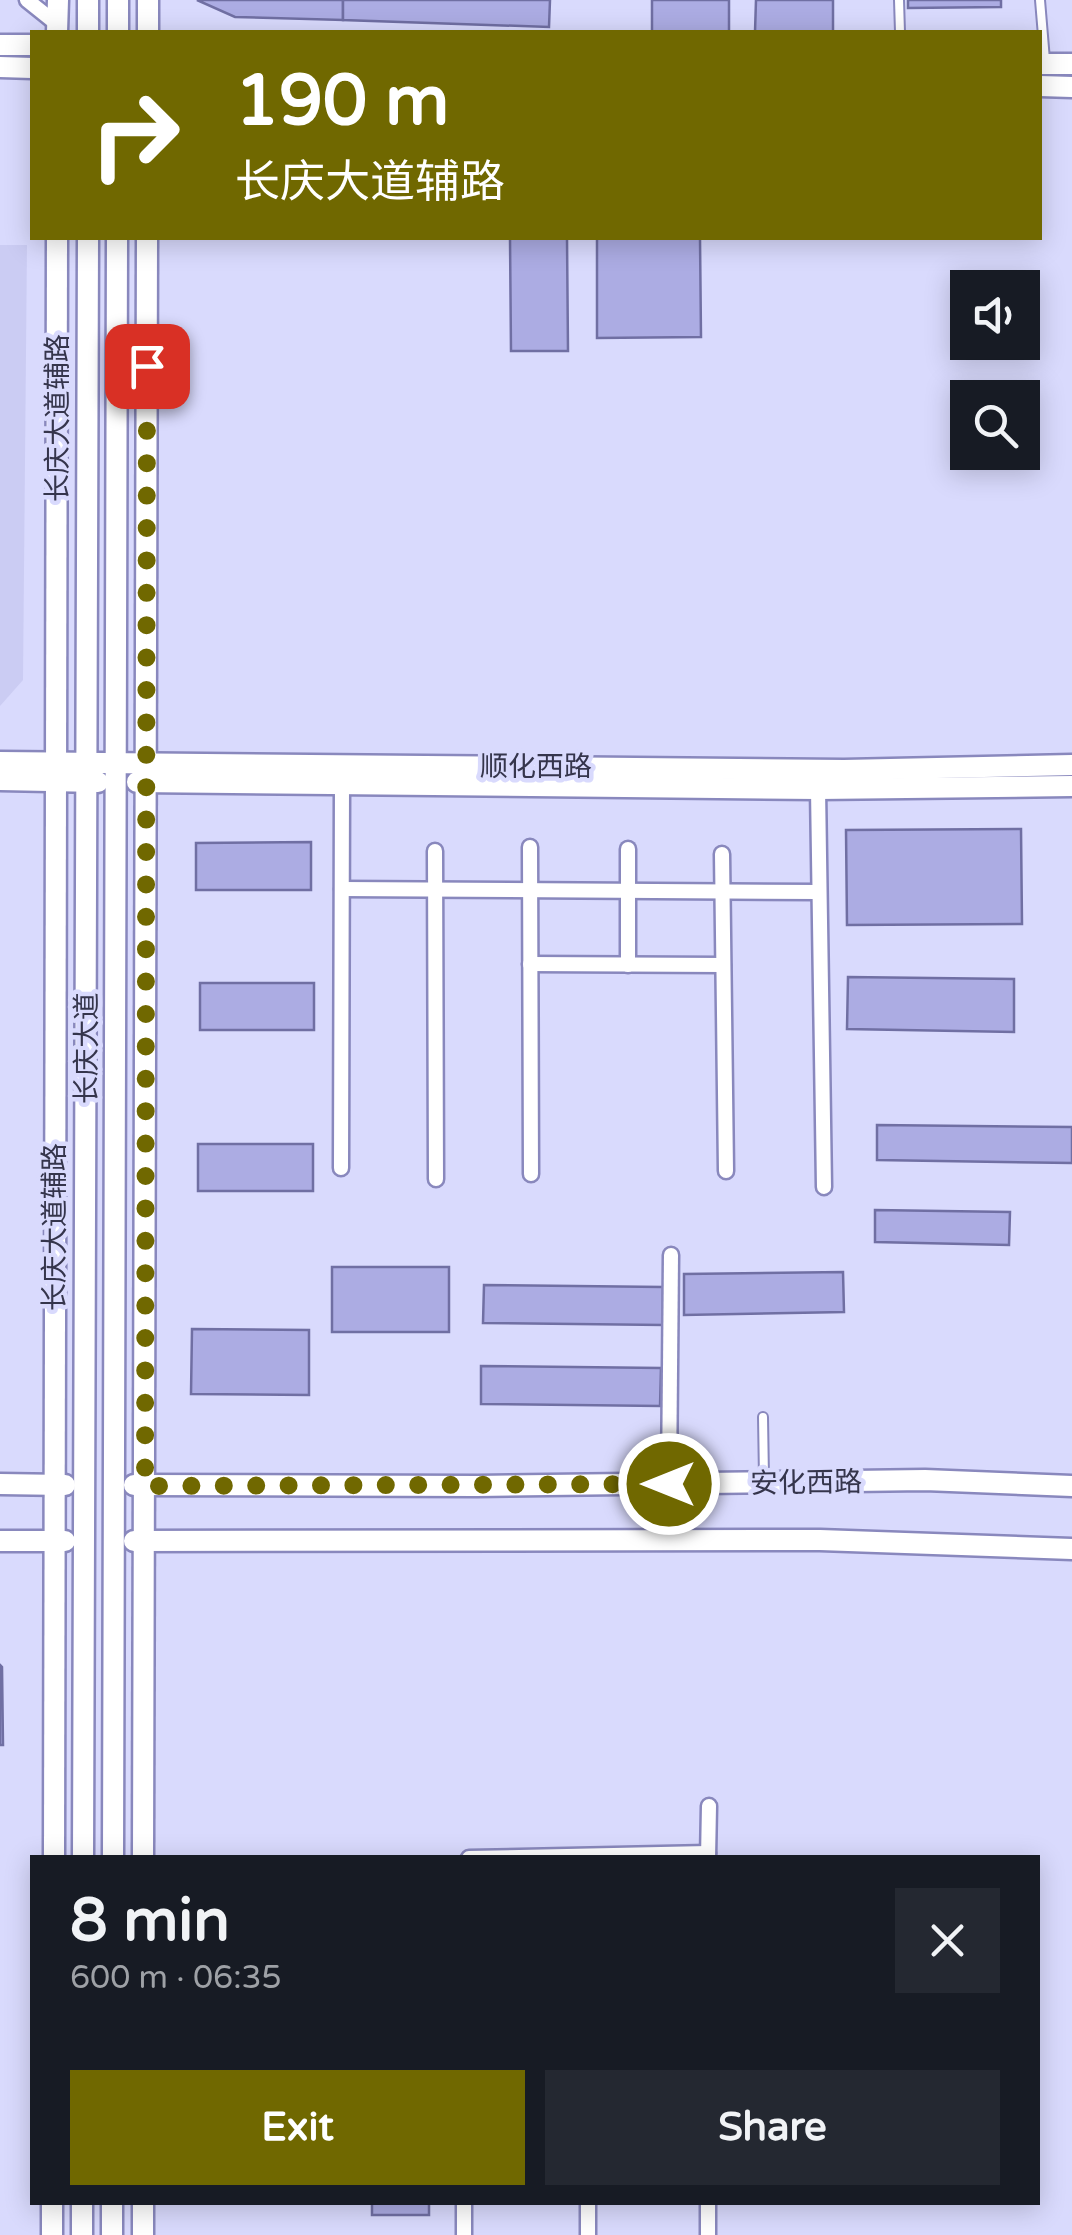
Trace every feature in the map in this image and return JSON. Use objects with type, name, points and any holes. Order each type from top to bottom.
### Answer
[{"type":"street","points":[[26,0],[57,28]]},
{"type":"street","points":[[57,28],[58,0]]},
{"type":"street","points":[[88,0],[88,30]]},
{"type":"street","points":[[118,0],[118,30]]},
{"type":"street","points":[[148,0],[148,30]]},
{"type":"street","points":[[0,45],[30,45]]},
{"type":"street","points":[[1042,64],[1072,64]]},
{"type":"street","points":[[0,67],[30,68]]},
{"type":"street","points":[[1042,86],[1072,87]]},
{"type":"street","name":"长庆大道辅路","points":[[54,1855],[57,240]]},
{"type":"street","name":"长庆大道","points":[[83,1855],[88,240]]},
{"type":"street","name":"长庆大道","points":[[113,1855],[117,240]]},
{"type":"street","points":[[143,1855],[147,240]]},
{"type":"street","name":"顺化西路","points":[[0,762],[56,772]]},
{"type":"street","name":"顺化西路","points":[[0,780],[56,772],[599,766],[844,770],[1072,765]]},
{"type":"street","name":"顺化西路","points":[[147,773],[342,785],[818,789],[1072,786]]},
{"type":"street","points":[[341,1168],[342,785]]},
{"type":"street","points":[[818,789],[824,1187]]},
{"type":"street","points":[[530,846],[531,1174]]},
{"type":"street","points":[[628,849],[628,964]]},
{"type":"street","points":[[434,851],[436,1179]]},
{"type":"street","points":[[722,854],[726,1171]]},
{"type":"street","points":[[342,889],[819,892]]},
{"type":"street","points":[[530,964],[722,965]]},
{"type":"street","points":[[669,1484],[671,1255]]},
{"type":"street","name":"安化西路","points":[[0,1484],[925,1480],[1072,1486]]},
{"type":"street","name":"安化西路","points":[[0,1541],[820,1540],[1072,1549]]},
{"type":"street","points":[[708,1855],[709,1806]]},
{"type":"street","points":[[52,2205],[52,2235]]},
{"type":"street","points":[[82,2205],[82,2235]]},
{"type":"street","points":[[112,2205],[112,2235]]},
{"type":"street","points":[[143,2205],[143,2235]]},
{"type":"street","points":[[464,2205],[464,2235]]},
{"type":"street","points":[[588,2205],[588,2235]]},
{"type":"street","points":[[708,2205],[708,2235]]},
{"type":"lane","points":[[899,0],[900,30]]},
{"type":"lane","points":[[1040,0],[1041,30]]},
{"type":"lane","points":[[763,1418],[764,1482]]},
{"type":"shaded area","points":[[0,245],[27,245],[23,680],[0,706]]},
{"type":"building","points":[[197,0],[343,0],[343,20],[235,17]]},
{"type":"building","points":[[343,0],[550,0],[549,27],[343,20]]},
{"type":"building","points":[[652,0],[729,0],[729,30],[652,30]]},
{"type":"building","points":[[756,0],[833,0],[833,30],[755,30]]},
{"type":"building","points":[[908,0],[1001,0],[1001,7],[908,8]]},
{"type":"building","points":[[510,240],[567,240],[568,351],[511,351]]},
{"type":"building","points":[[597,240],[700,240],[701,337],[597,338]]},
{"type":"building","points":[[1021,829],[1022,924],[847,925],[846,830]]},
{"type":"building","points":[[311,842],[311,890],[196,890],[196,843]]},
{"type":"building","points":[[848,977],[1014,979],[1014,1032],[847,1029]]},
{"type":"building","points":[[200,983],[314,983],[314,1030],[200,1030]]},
{"type":"building","points":[[877,1125],[1072,1127],[1072,1163],[877,1160]]},
{"type":"building","points":[[198,1144],[313,1144],[313,1191],[198,1191]]},
{"type":"building","points":[[875,1210],[1010,1212],[1009,1245],[875,1242]]},
{"type":"building","points":[[332,1267],[449,1267],[449,1332],[332,1332]]},
{"type":"building","points":[[843,1272],[844,1312],[684,1315],[684,1274]]},
{"type":"building","points":[[484,1285],[663,1287],[663,1325],[483,1323]]},
{"type":"building","points":[[192,1329],[309,1330],[309,1395],[191,1394]]},
{"type":"building","points":[[481,1366],[661,1368],[660,1406],[481,1404]]},
{"type":"building","points":[[2,1667],[3,1745],[0,1745]]},
{"type":"building","points":[[372,2205],[429,2205],[429,2215],[372,2215]]},
{"type":"route","points":[[147,366],[145,1486],[669,1484]]}]
